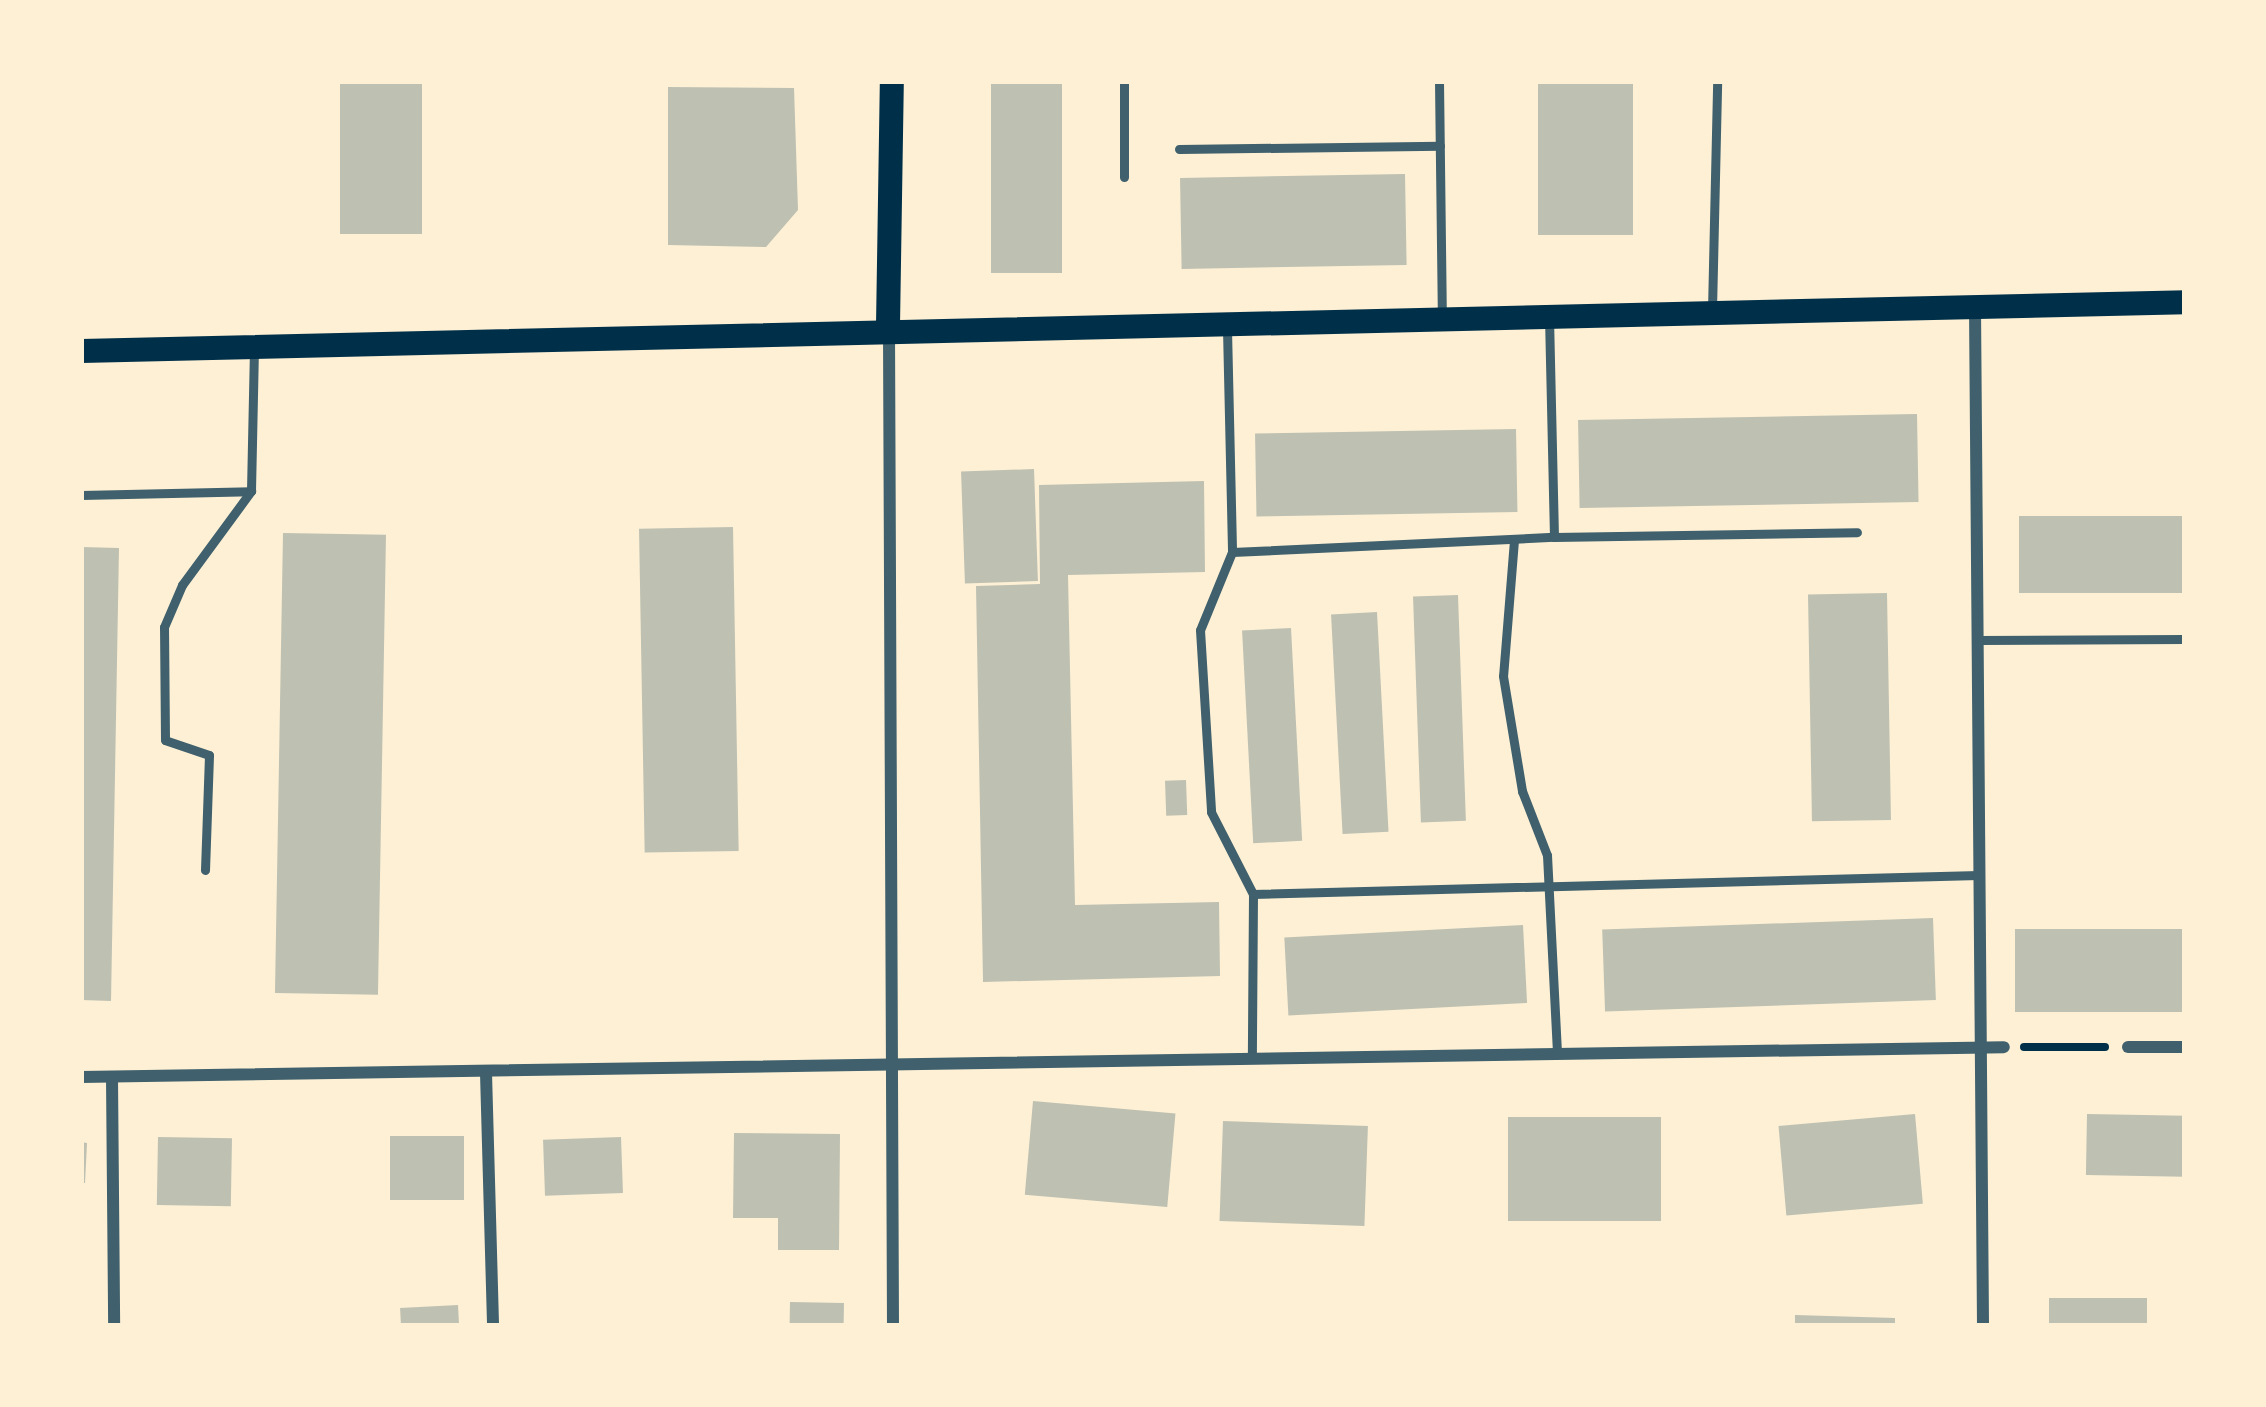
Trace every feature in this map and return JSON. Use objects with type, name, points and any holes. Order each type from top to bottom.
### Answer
[{"type":"main road","points":[[889,326],[892,81]]},
{"type":"main road","points":[[81,350],[889,326],[2185,302]]},
{"type":"street","points":[[1975,306],[1983,1326]]},
{"type":"street","points":[[889,326],[896,1059],[893,1326]]},
{"type":"street","points":[[81,1077],[487,1073],[896,1059],[2004,1047]]},
{"type":"street","points":[[2128,1047],[2185,1047]]},
{"type":"street","points":[[487,1073],[493,1326]]},
{"type":"street","points":[[112,1078],[114,1326]]},
{"type":"lane","points":[[1124,81],[1124,177]]},
{"type":"lane","points":[[1439,81],[1442,315]]},
{"type":"lane","points":[[1712,310],[1717,81]]},
{"type":"lane","points":[[1179,148],[1440,146]]},
{"type":"lane","points":[[1549,314],[1554,537]]},
{"type":"lane","points":[[1226,320],[1232,552],[1200,630],[1211,812],[1253,894],[1252,1055]]},
{"type":"lane","points":[[206,870],[209,755],[165,740],[164,627],[182,585],[250,491],[254,346]]},
{"type":"lane","points":[[81,495],[250,491]]},
{"type":"lane","points":[[1232,552],[1554,537],[1857,532]]},
{"type":"lane","points":[[1514,540],[1504,676],[1522,791],[1551,885],[1557,1052]]},
{"type":"lane","points":[[1978,640],[2185,639]]},
{"type":"lane","points":[[1253,894],[1979,874]]},
{"type":"path","points":[[2004,1047],[2128,1047]]},
{"type":"building","points":[[340,81],[422,81],[422,234],[340,234]]},
{"type":"building","points":[[991,81],[1062,81],[1062,273],[991,273]]},
{"type":"building","points":[[1538,81],[1633,81],[1633,235],[1538,235]]},
{"type":"building","points":[[668,87],[794,88],[798,210],[766,247],[668,245]]},
{"type":"building","points":[[1405,174],[1407,265],[1182,269],[1180,178]]},
{"type":"building","points":[[1917,414],[1919,502],[1580,508],[1578,420]]},
{"type":"building","points":[[1516,429],[1517,512],[1256,517],[1255,434]]},
{"type":"building","points":[[1034,469],[1038,581],[965,583],[961,472]]},
{"type":"building","points":[[1204,481],[1205,572],[1068,575],[1075,905],[1219,902],[1220,976],[983,982],[976,586],[1040,584],[1039,485]]},
{"type":"building","points":[[2019,516],[2185,516],[2185,593],[2019,593]]},
{"type":"building","points":[[733,527],[739,851],[645,853],[639,529]]},
{"type":"building","points":[[283,533],[386,535],[378,995],[275,993]]},
{"type":"building","points":[[81,547],[119,548],[111,1001],[81,1000]]},
{"type":"building","points":[[1887,593],[1891,820],[1812,821],[1808,594]]},
{"type":"building","points":[[1458,595],[1466,821],[1421,822],[1413,597]]},
{"type":"building","points":[[1377,612],[1389,832],[1343,834],[1331,614]]},
{"type":"building","points":[[1291,628],[1302,841],[1253,843],[1242,631]]},
{"type":"building","points":[[1186,780],[1187,815],[1166,816],[1165,781]]},
{"type":"building","points":[[1933,918],[1936,1000],[1605,1012],[1602,930]]},
{"type":"building","points":[[1523,925],[1527,1003],[1288,1015],[1284,938]]},
{"type":"building","points":[[2015,929],[2185,929],[2185,1012],[2015,1012]]},
{"type":"building","points":[[1033,1101],[1175,1113],[1167,1207],[1025,1195]]},
{"type":"building","points":[[1915,1114],[1923,1204],[1786,1216],[1779,1126]]},
{"type":"building","points":[[2087,1114],[2185,1116],[2184,1177],[2086,1175]]},
{"type":"building","points":[[1508,1117],[1661,1117],[1661,1221],[1508,1221]]},
{"type":"building","points":[[1223,1121],[1368,1126],[1364,1226],[1220,1221]]},
{"type":"building","points":[[734,1133],[840,1134],[839,1250],[778,1250],[778,1218],[733,1218]]},
{"type":"building","points":[[390,1136],[464,1136],[464,1200],[390,1200]]},
{"type":"building","points":[[158,1137],[232,1138],[231,1206],[157,1205]]},
{"type":"building","points":[[621,1137],[623,1193],[545,1196],[543,1140]]},
{"type":"building","points":[[81,1142],[87,1143],[85,1183],[81,1183]]},
{"type":"building","points":[[2049,1298],[2147,1298],[2147,1326],[2049,1326]]},
{"type":"building","points":[[790,1302],[844,1303],[844,1326],[790,1326]]},
{"type":"building","points":[[458,1305],[459,1326],[401,1326],[400,1308]]},
{"type":"building","points":[[1795,1315],[1895,1318],[1895,1326],[1795,1326]]}]
